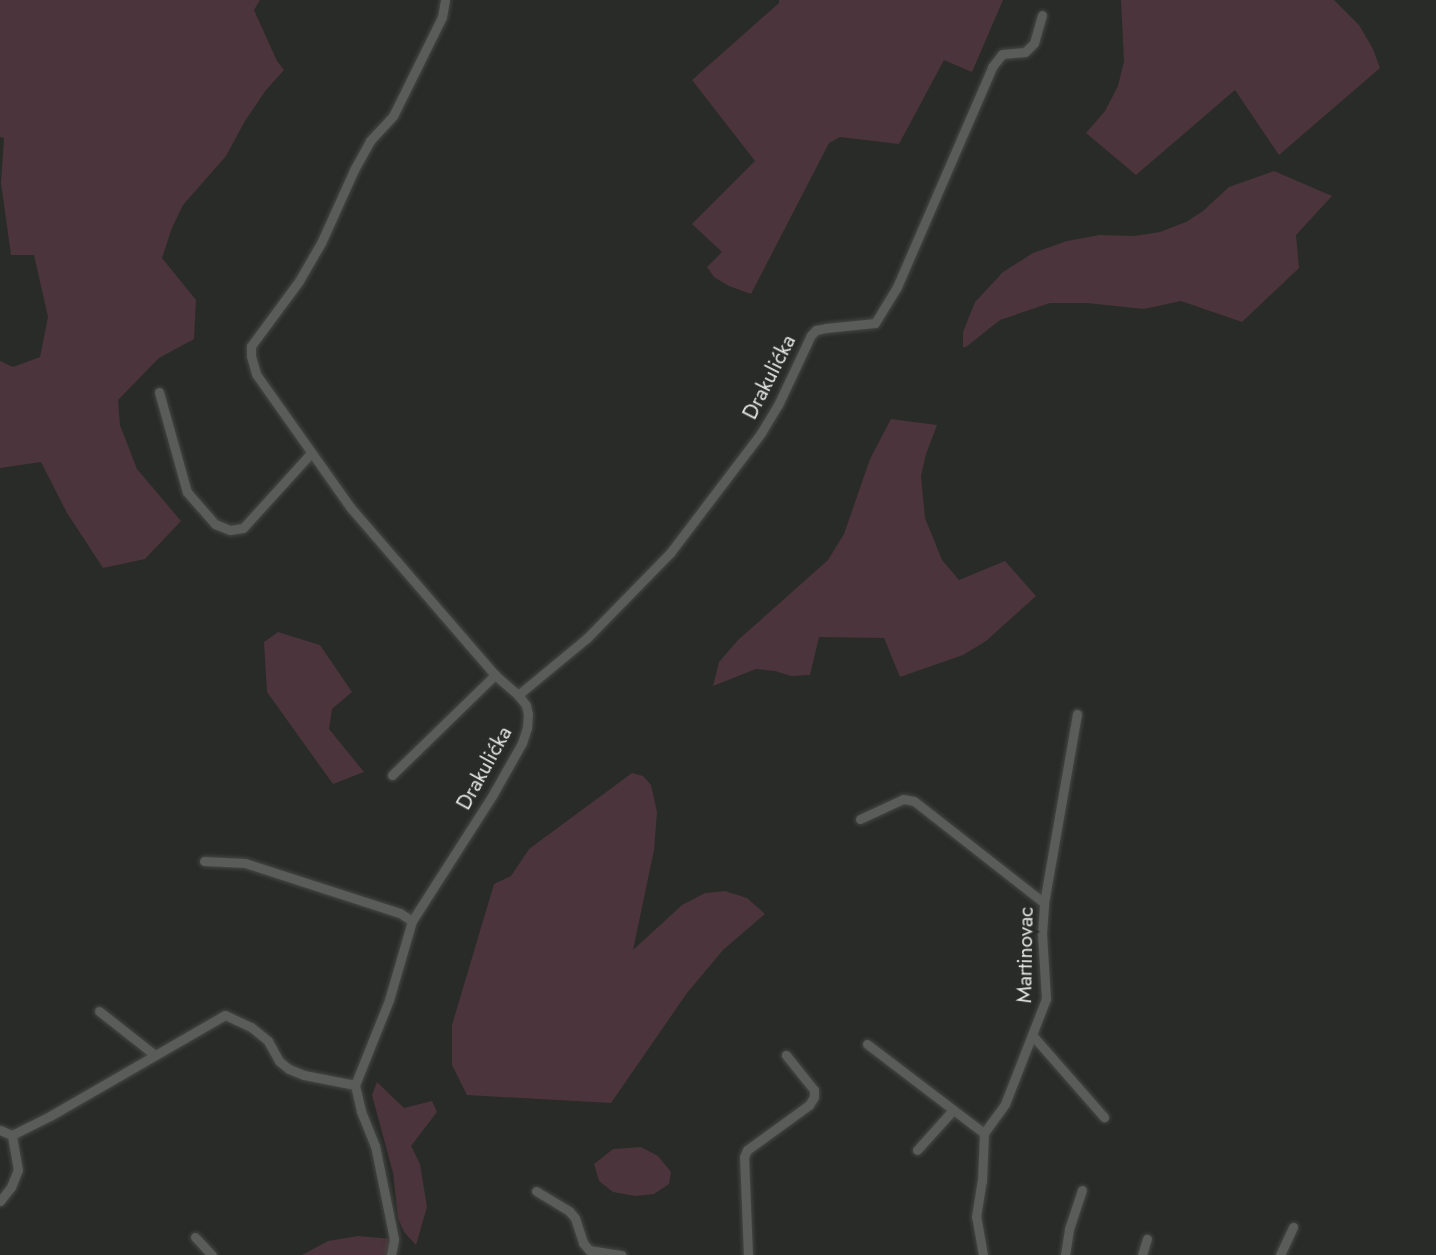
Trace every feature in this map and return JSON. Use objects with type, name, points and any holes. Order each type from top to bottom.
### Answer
[{"type":"street","points":[[445,0],[442,17],[393,116],[370,141],[359,160],[321,243],[299,281],[251,346],[256,374],[350,507],[495,675],[518,695]]},
{"type":"street","name":"Drakulićka","points":[[355,1085],[389,1000],[412,921],[492,796],[522,743],[527,729],[528,714],[526,705],[518,695],[587,638],[670,553],[761,433],[778,405],[811,335],[826,328],[874,323],[897,287],[992,67],[1002,54],[1025,52],[1034,43],[1042,15]]},
{"type":"street","points":[[159,392],[187,492],[214,524],[230,530],[243,528],[311,453]]},
{"type":"street","points":[[392,775],[495,675]]},
{"type":"street","name":"Martinovac","points":[[984,1133],[1005,1104],[1046,999],[1042,934],[1044,903],[1077,714]]},
{"type":"street","points":[[860,819],[903,799],[914,801],[1044,903]]},
{"type":"street","points":[[204,861],[245,863],[400,913],[412,921]]},
{"type":"street","points":[[99,1011],[155,1055]]},
{"type":"street","points":[[0,1130],[12,1134],[225,1015],[251,1028],[268,1041],[279,1061],[289,1069],[304,1075],[355,1085],[361,1111],[375,1146],[394,1239],[390,1255]]},
{"type":"street","points":[[1033,1036],[1104,1117]]},
{"type":"street","points":[[867,1044],[984,1133],[982,1181],[976,1217],[983,1255]]},
{"type":"street","points":[[748,1255],[744,1157],[747,1150],[809,1105],[814,1097],[814,1090],[786,1055]]},
{"type":"street","points":[[917,1150],[953,1110]]},
{"type":"street","points":[[0,1201],[12,1187],[18,1170],[12,1134]]},
{"type":"street","points":[[1065,1255],[1069,1229],[1082,1190]]},
{"type":"street","points":[[536,1191],[569,1211],[575,1218],[583,1242],[589,1250],[622,1255]]},
{"type":"street","points":[[1280,1255],[1293,1227]]},
{"type":"street","points":[[195,1237],[212,1255]]},
{"type":"street","points":[[1142,1255],[1147,1239]]},
{"type":"shaded area","points":[[0,0],[260,0],[254,10],[277,61],[284,70],[266,90],[245,121],[226,156],[183,205],[172,228],[162,258],[196,300],[194,339],[159,358],[118,400],[120,425],[137,469],[181,521],[145,559],[103,568],[67,513],[41,462],[0,468],[0,361],[13,367],[40,357],[48,317],[34,255],[11,255],[1,183],[4,138],[0,137]]},
{"type":"shaded area","points":[[779,0],[1003,0],[972,72],[944,60],[899,144],[840,137],[829,143],[751,294],[729,286],[714,277],[707,267],[722,252],[692,224],[755,161],[692,80],[779,3]]},
{"type":"shaded area","points":[[1121,0],[1334,0],[1359,25],[1373,49],[1380,68],[1279,155],[1235,90],[1136,175],[1086,133],[1105,111],[1118,86],[1124,61]]},
{"type":"shaded area","points":[[1274,171],[1332,196],[1296,235],[1299,268],[1242,322],[1181,301],[1144,309],[1087,303],[1050,303],[1000,320],[963,347],[963,332],[975,302],[1003,272],[1033,253],[1067,241],[1100,235],[1134,236],[1160,232],[1186,222],[1203,211],[1229,187]]},
{"type":"shaded area","points":[[891,419],[937,425],[926,454],[921,476],[925,518],[942,560],[959,580],[1005,561],[1036,596],[986,641],[963,655],[900,677],[884,638],[819,637],[810,675],[791,676],[756,669],[713,686],[719,662],[738,640],[828,560],[844,534],[870,459]]},
{"type":"shaded area","points":[[278,632],[320,645],[352,692],[332,709],[329,729],[364,772],[333,784],[267,692],[264,642]]},
{"type":"shaded area","points":[[632,773],[643,776],[651,785],[657,812],[654,850],[633,950],[682,905],[705,893],[725,891],[747,898],[765,914],[723,950],[687,993],[611,1103],[467,1095],[452,1065],[452,1025],[494,884],[511,876],[529,849]]},
{"type":"shaded area","points":[[377,1082],[404,1108],[432,1101],[437,1112],[411,1146],[420,1164],[427,1207],[416,1245],[404,1232],[398,1218],[393,1173],[372,1095]]},
{"type":"shaded area","points":[[641,1147],[658,1156],[671,1172],[669,1184],[654,1194],[635,1196],[613,1192],[599,1181],[594,1164],[613,1149]]},
{"type":"shaded area","points":[[358,1236],[394,1239],[391,1255],[302,1255],[328,1241]]}]
